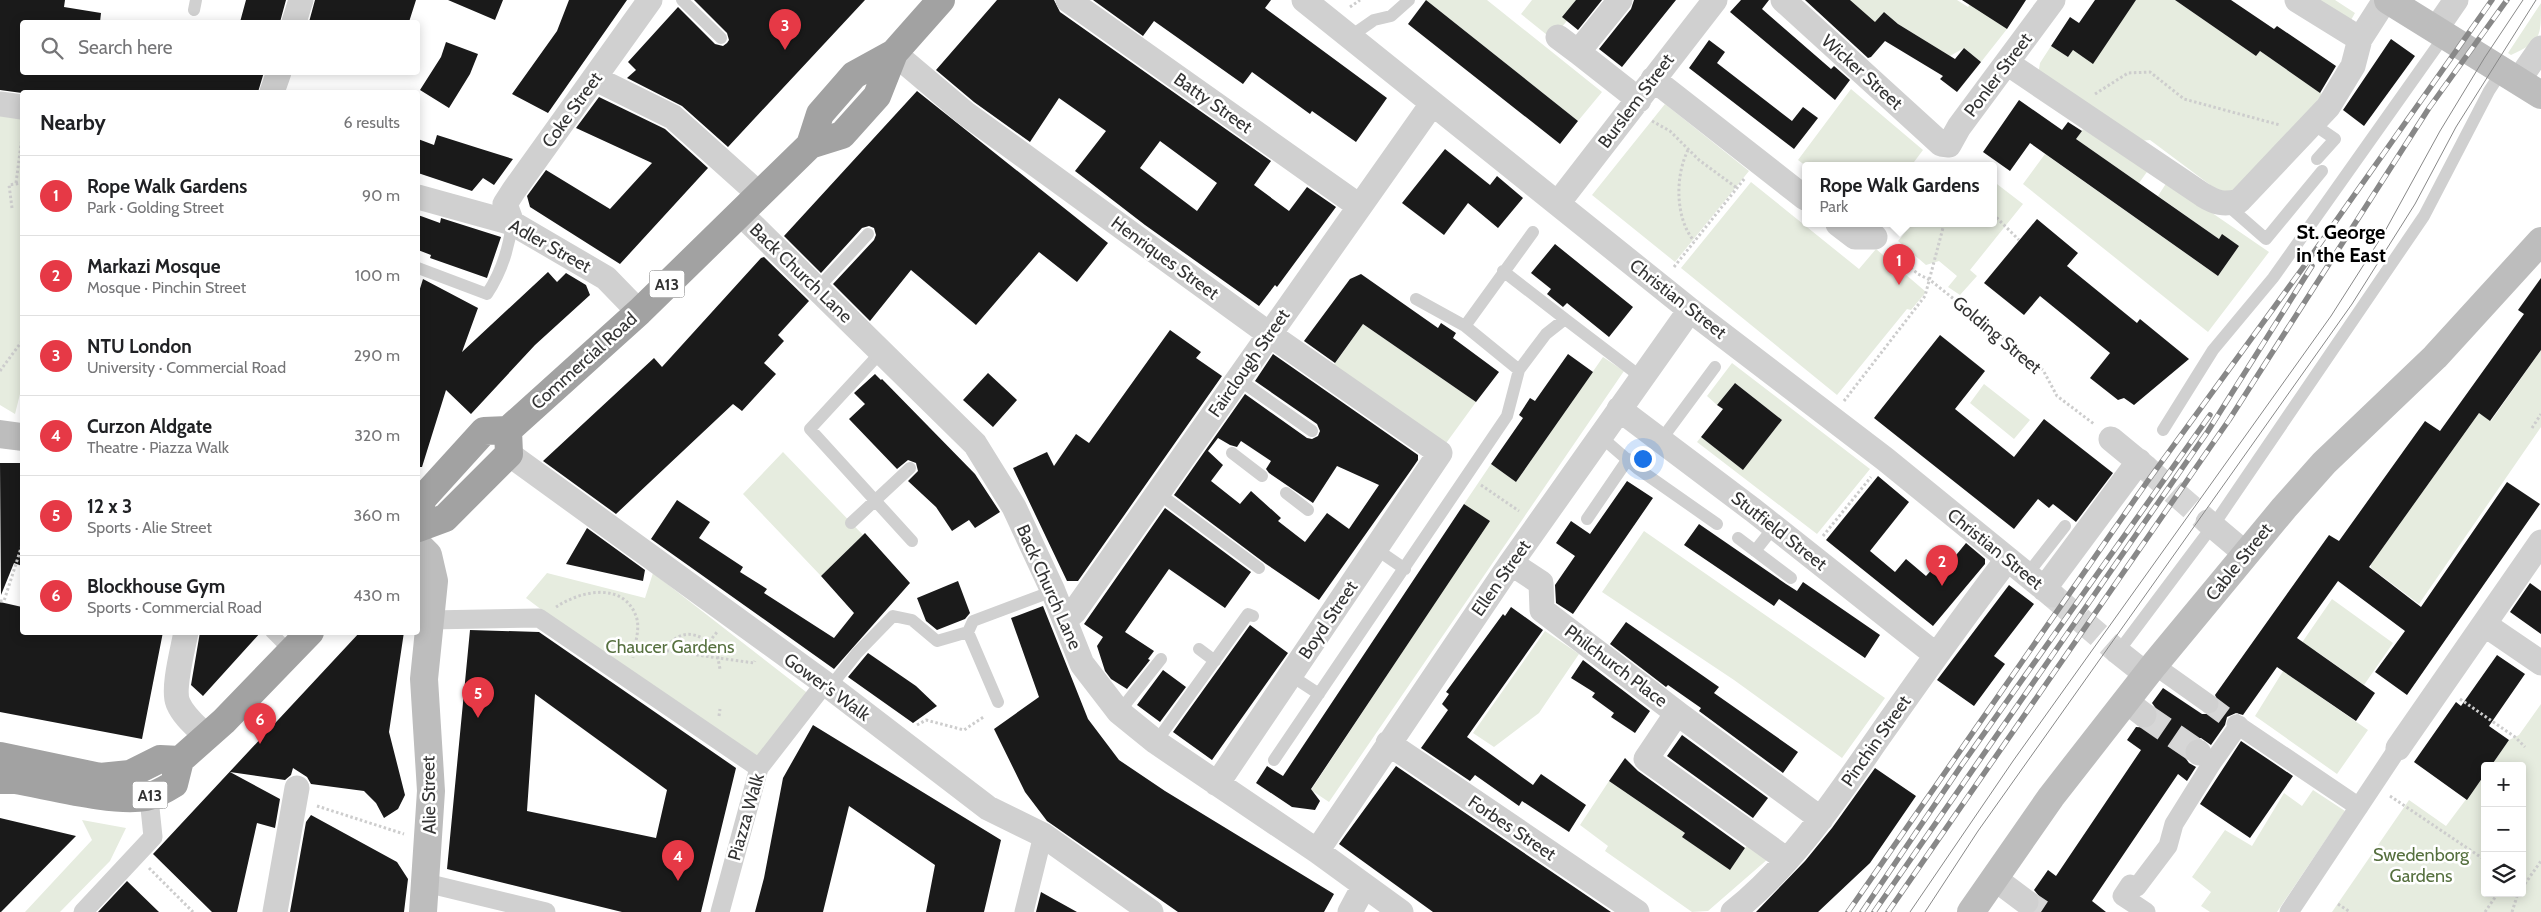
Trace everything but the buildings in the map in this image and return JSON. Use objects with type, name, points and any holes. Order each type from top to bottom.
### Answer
[{"type":"highway","name":"Commercial Road","points":[[420,527],[445,518],[508,442],[810,145],[820,114],[854,75],[894,53],[941,0]]},
{"type":"highway","points":[[420,505],[424,497],[484,431],[508,442]]},
{"type":"highway","name":"A13","points":[[0,780],[119,799],[146,797],[174,784],[180,760],[307,635]]},
{"type":"highway","name":"A13","points":[[0,756],[100,777],[130,774],[160,759],[180,760]]},
{"type":"main road","points":[[2386,0],[2541,95]]},
{"type":"main road","name":"Cable Street","points":[[1971,912],[2051,797],[2135,708],[2150,670],[2246,554],[2324,463],[2435,357],[2539,246]]},
{"type":"main road","points":[[0,434],[20,437]]},
{"type":"main road","name":"Alie Street","points":[[420,547],[428,555],[434,582],[424,679],[431,791],[423,912]]},
{"type":"street","points":[[295,20],[301,0]]},
{"type":"street","name":"Coke Street","points":[[512,223],[505,204],[650,0]]},
{"type":"street","name":"Batty Street","points":[[1068,0],[1359,206]]},
{"type":"street","name":"Christian Street","points":[[1304,0],[1690,310],[1832,416],[1886,459],[2032,580]]},
{"type":"street","points":[[1578,52],[1620,0]]},
{"type":"street","name":"Burslem Street","points":[[1558,203],[1636,104],[1714,0]]},
{"type":"street","name":"Wicker Street","points":[[1783,0],[1941,144]]},
{"type":"street","points":[[2297,0],[2360,39]]},
{"type":"street","points":[[2007,63],[2203,195],[2215,202],[2226,204],[2239,201],[2328,107],[2353,66],[2360,39],[2386,0]]},
{"type":"street","points":[[2441,32],[2456,0]]},
{"type":"street","name":"Ponler Street","points":[[1941,144],[1949,145],[1959,127],[2007,63],[2047,2]]},
{"type":"street","points":[[1558,36],[1636,104]]},
{"type":"street","points":[[2510,76],[2541,48]]},
{"type":"street","name":"Henriques Street","points":[[894,53],[965,113],[1269,334],[1437,450],[1439,457]]},
{"type":"street","points":[[273,90],[277,75]]},
{"type":"street","points":[[594,78],[674,117],[760,195]]},
{"type":"street","points":[[1653,79],[1802,196]]},
{"type":"street","points":[[0,104],[20,107]]},
{"type":"street","name":"Fairclough Street","points":[[1064,620],[1074,612],[1158,493],[1205,434],[1238,379],[1432,104]]},
{"type":"street","name":"Adler Street","points":[[420,198],[512,223],[606,278],[639,312]]},
{"type":"street","name":"Back Church Lane","points":[[740,213],[882,351],[974,444],[1014,507],[1053,592],[1082,664],[1119,712],[1156,742],[1317,851],[1401,912]]},
{"type":"street","points":[[1842,227],[1855,237],[1875,237]]},
{"type":"street","name":"Ellen Street","points":[[1317,851],[1511,562],[1690,310]]},
{"type":"street","name":"Stutfield Street","points":[[1619,409],[1774,527],[1936,655]]},
{"type":"street","name":"Pinchin Street","points":[[1733,912],[1787,860],[1821,819],[1936,655],[2032,580],[2142,464],[2111,439]]},
{"type":"street","name":"Gower's Walk","points":[[508,442],[768,644],[827,685],[988,808],[1043,836],[1151,912]]},
{"type":"street","name":"Boyd Street","points":[[1217,784],[1439,457]]},
{"type":"street","points":[[2210,524],[2246,554]]},
{"type":"street","points":[[2289,912],[2398,748],[2541,542]]},
{"type":"street","name":"Philchurch Place","points":[[1511,562],[1541,583],[1542,610],[1677,713],[1646,759],[1787,860]]},
{"type":"street","points":[[429,620],[539,618],[759,768]]},
{"type":"street","points":[[2484,624],[2541,663]]},
{"type":"street","points":[[185,635],[177,683],[177,701],[191,722],[206,736]]},
{"type":"street","points":[[2118,652],[2209,704]]},
{"type":"street","name":"Piazza Walk","points":[[720,912],[759,768],[827,685]]},
{"type":"street","points":[[1677,713],[1821,819]]},
{"type":"street","points":[[2146,912],[2122,896],[2130,884],[2137,887],[2168,846],[2174,824],[2203,756],[2238,724],[2360,807]]},
{"type":"street","name":"Forbes Street","points":[[1388,743],[1637,912]]},
{"type":"street","points":[[276,912],[296,794]]},
{"type":"street","points":[[83,912],[153,837],[150,808]]},
{"type":"street","points":[[1024,912],[1043,836]]},
{"type":"street","points":[[1994,878],[2026,902]]},
{"type":"street","points":[[426,883],[546,912]]},
{"type":"street","points":[[1350,912],[1364,886]]},
{"type":"lane","points":[[682,0],[721,38]]},
{"type":"lane","points":[[1351,36],[1374,20],[1391,16],[1410,0]]},
{"type":"lane","points":[[2163,430],[2213,350],[2273,278],[2441,32]]},
{"type":"lane","points":[[2118,652],[2210,524],[2424,216],[2489,91],[2510,76]]},
{"type":"lane","points":[[2226,204],[2266,239],[2320,165],[2335,139],[2308,129]]},
{"type":"lane","points":[[420,269],[488,294],[496,282],[510,240],[512,223]]},
{"type":"lane","points":[[1465,326],[1503,270],[1533,232]]},
{"type":"lane","points":[[818,288],[868,234]]},
{"type":"lane","points":[[1503,270],[1565,320],[1641,377]]},
{"type":"lane","points":[[1416,299],[1465,326],[1519,370]]},
{"type":"lane","points":[[1274,760],[1507,416],[1519,370],[1546,334],[1565,320]]},
{"type":"lane","points":[[882,351],[810,429],[912,541]]},
{"type":"lane","points":[[1661,440],[1715,367]]},
{"type":"lane","points":[[1238,379],[1312,431]]},
{"type":"lane","points":[[1600,436],[1687,511],[1717,524]]},
{"type":"lane","points":[[1232,453],[1262,476]]},
{"type":"lane","points":[[1587,519],[1628,459]]},
{"type":"lane","points":[[851,523],[910,468]]},
{"type":"lane","points":[[1158,493],[1259,568]]},
{"type":"lane","points":[[1286,493],[1308,510]]},
{"type":"lane","points":[[2032,580],[2065,526]]},
{"type":"lane","points":[[1755,551],[1774,527]]},
{"type":"lane","points":[[1738,538],[1791,578]]},
{"type":"lane","points":[[1376,550],[1405,569]]},
{"type":"lane","points":[[998,702],[968,632],[973,621],[1053,592]]},
{"type":"lane","points":[[1156,742],[1248,614],[1254,616]]},
{"type":"lane","points":[[827,685],[893,616],[912,620],[937,641],[968,632]]},
{"type":"lane","points":[[274,635],[291,652]]},
{"type":"lane","points":[[1199,649],[1215,662]]},
{"type":"lane","points":[[1119,712],[1161,658]]},
{"type":"lane","points":[[1290,675],[1319,694]]},
{"type":"path","points":[[2075,109],[2078,104],[2128,72],[2150,72],[2184,99],[2308,129]]},
{"type":"path","points":[[1636,104],[1670,131],[1688,150],[1737,188]]},
{"type":"path","points":[[1688,150],[1683,161],[1679,182],[1684,222],[1694,241]]},
{"type":"path","points":[[16,183],[20,153]]},
{"type":"path","points":[[1659,285],[1759,161]]},
{"type":"path","points":[[12,208],[9,184],[20,182]]},
{"type":"path","points":[[1997,218],[2020,240]]},
{"type":"path","points":[[1832,416],[1925,296],[1943,227]]},
{"type":"path","name":"Golding Street","points":[[1875,237],[1918,274],[1930,280],[2043,370],[2057,396],[2111,439]]},
{"type":"path","points":[[0,371],[20,344]]},
{"type":"path","points":[[2532,428],[2541,414]]},
{"type":"path","points":[[1808,554],[1886,459]]},
{"type":"path","points":[[1468,476],[1522,513],[1542,520]]},
{"type":"path","points":[[0,601],[4,601],[20,552]]},
{"type":"path","points":[[539,618],[575,596],[603,591],[617,596],[629,604],[636,616],[638,627],[635,646],[635,684]]},
{"type":"path","points":[[709,642],[716,633]]},
{"type":"path","points":[[664,650],[676,637],[684,634],[696,635],[716,648],[720,670]]},
{"type":"path","points":[[608,642],[754,664],[768,644]]},
{"type":"path","points":[[2441,685],[2515,737],[2525,747]]},
{"type":"path","points":[[896,738],[926,720],[964,730],[985,716]]},
{"type":"path","points":[[2374,785],[2481,857]]},
{"type":"path","points":[[296,794],[413,837]]},
{"type":"path","points":[[136,855],[193,912]]},
{"type":"path","points":[[2526,882],[2541,860]]},
{"type":"path","points":[[2485,912],[2495,897]]},
{"type":"path","points":[[2512,912],[2517,897]]},
{"type":"path","points":[[2338,904],[2350,912]]},
{"type":"green space","points":[[1426,0],[1487,0],[1602,92],[1578,121]]},
{"type":"green space","points":[[1532,0],[1584,0],[1552,39],[1521,14]]},
{"type":"green space","points":[[1850,0],[1957,0],[1968,7],[1973,0],[1992,19],[2007,29],[1981,62],[1964,48],[1950,56],[1898,24],[1884,12],[1868,31]]},
{"type":"green space","points":[[2136,0],[2175,0],[2256,56],[2260,51],[2322,94],[2294,133],[2247,184],[2225,196],[2150,140],[2138,141],[2038,75],[2040,63],[2051,46],[2068,57],[2073,50],[2093,63]]},
{"type":"green space","points":[[2307,0],[2335,0],[2355,13],[2347,27]]},
{"type":"green space","points":[[2541,3],[2541,24],[2537,37],[2534,42],[2511,55],[2508,53]]},
{"type":"green space","points":[[1851,89],[1923,150],[1914,162],[1802,163],[1798,160]]},
{"type":"green space","points":[[1665,104],[1749,171],[1675,262],[1592,195]]},
{"type":"green space","points":[[0,113],[20,115],[20,394],[15,414],[0,405]]},
{"type":"green space","points":[[2083,129],[2149,169],[2139,183],[2076,139]]},
{"type":"green space","points":[[2045,154],[2218,276],[2239,246],[2222,235],[2219,239],[2158,196],[2167,182],[2269,252],[2208,332],[2023,184]]},
{"type":"green space","points":[[1751,182],[1802,223],[1802,227],[1807,227],[1859,269],[1876,249],[1926,292],[1911,310],[1907,309],[1837,395],[1681,268]]},
{"type":"green space","points":[[1997,184],[2023,204],[1970,270],[1977,276],[1960,295],[1948,287],[1957,276],[1939,261],[1926,265],[1898,241],[1910,227],[1997,227]]},
{"type":"green space","points":[[1363,324],[1476,402],[1444,446],[1331,369]]},
{"type":"green space","points":[[2541,350],[2541,427],[2419,604],[2371,568],[2371,564],[2479,413],[2491,421]]},
{"type":"green space","points":[[1603,357],[1624,371],[1329,802],[1311,790],[1489,521],[1464,504],[1491,464],[1516,482]]},
{"type":"green space","points":[[1732,363],[1870,469],[1817,534],[1697,442],[1701,437],[1743,470],[1782,420],[1735,383],[1717,405],[1707,396]]},
{"type":"green space","points":[[1984,384],[2030,420],[2014,439],[1970,403]]},
{"type":"green space","points":[[783,452],[863,535],[821,576],[743,494]]},
{"type":"green space","points":[[1644,531],[1885,698],[1842,758],[1734,680],[1602,592]]},
{"type":"green space","name":"Chaucer Gardens","points":[[547,573],[645,598],[653,573],[810,695],[753,769],[526,598]]},
{"type":"green space","points":[[2332,599],[2393,643],[2364,685],[2316,651],[2296,680],[2368,730],[2337,774],[2255,716],[2290,660]]},
{"type":"green space","points":[[1545,631],[1579,654],[1539,713],[1494,747],[1473,733]]},
{"type":"green space","name":"Swedenborg Gardens","points":[[2541,704],[2541,912],[2332,912],[2409,800],[2446,826],[2481,779],[2481,897],[2526,897],[2526,762],[2494,762],[2509,740],[2519,735]]},
{"type":"green space","points":[[1609,781],[1685,833],[1683,837],[1730,869],[1748,844],[1769,858],[1708,911],[1692,912],[1605,851],[1608,846],[1580,825]]},
{"type":"green space","points":[[2313,790],[2345,811],[2277,912],[2210,912],[2201,906],[2211,892],[2192,877],[2225,830],[2252,846],[2284,793],[2302,806]]},
{"type":"green space","points":[[82,820],[126,828],[110,861],[60,912],[25,912],[92,840]]},
{"type":"tunnel","points":[[2145,467],[2208,522]]},
{"type":"tunnel","points":[[2052,595],[2118,652]]},
{"type":"tunnel","points":[[2209,704],[2236,724]]},
{"type":"tunnel","points":[[2144,715],[2198,752]]},
{"type":"tunnel","points":[[2026,902],[2041,912]]},
{"type":"tram line","points":[[1910,912],[2013,761],[2331,316],[2384,233],[2440,131],[2485,57],[2523,0]]},
{"type":"tram line","points":[[1925,912],[1978,831],[2352,304],[2415,204],[2456,127],[2536,0]]},
{"type":"railway","points":[[1848,912],[2147,482],[2302,269],[2492,0]]},
{"type":"railway","points":[[1888,912],[2229,420],[2429,108],[2507,0]]},
{"type":"railway","points":[[1874,912],[2208,431],[2312,266]]},
{"type":"railway","points":[[1862,912],[1961,766],[2210,415]]},
{"type":"place","name":"NTU London","points":[[785,50]]},
{"type":"place","name":"Rope Walk Gardens","points":[[1899,285]]},
{"type":"place","name":"Markazi Mosque","points":[[1942,586]]},
{"type":"place","name":"12 x 3","points":[[478,718]]},
{"type":"place","name":"Blockhouse Gym","points":[[260,744]]},
{"type":"place","name":"Curzon Aldgate","points":[[678,881]]},
{"type":"district","name":"St. George in the East","points":[[2341,244]]}]
